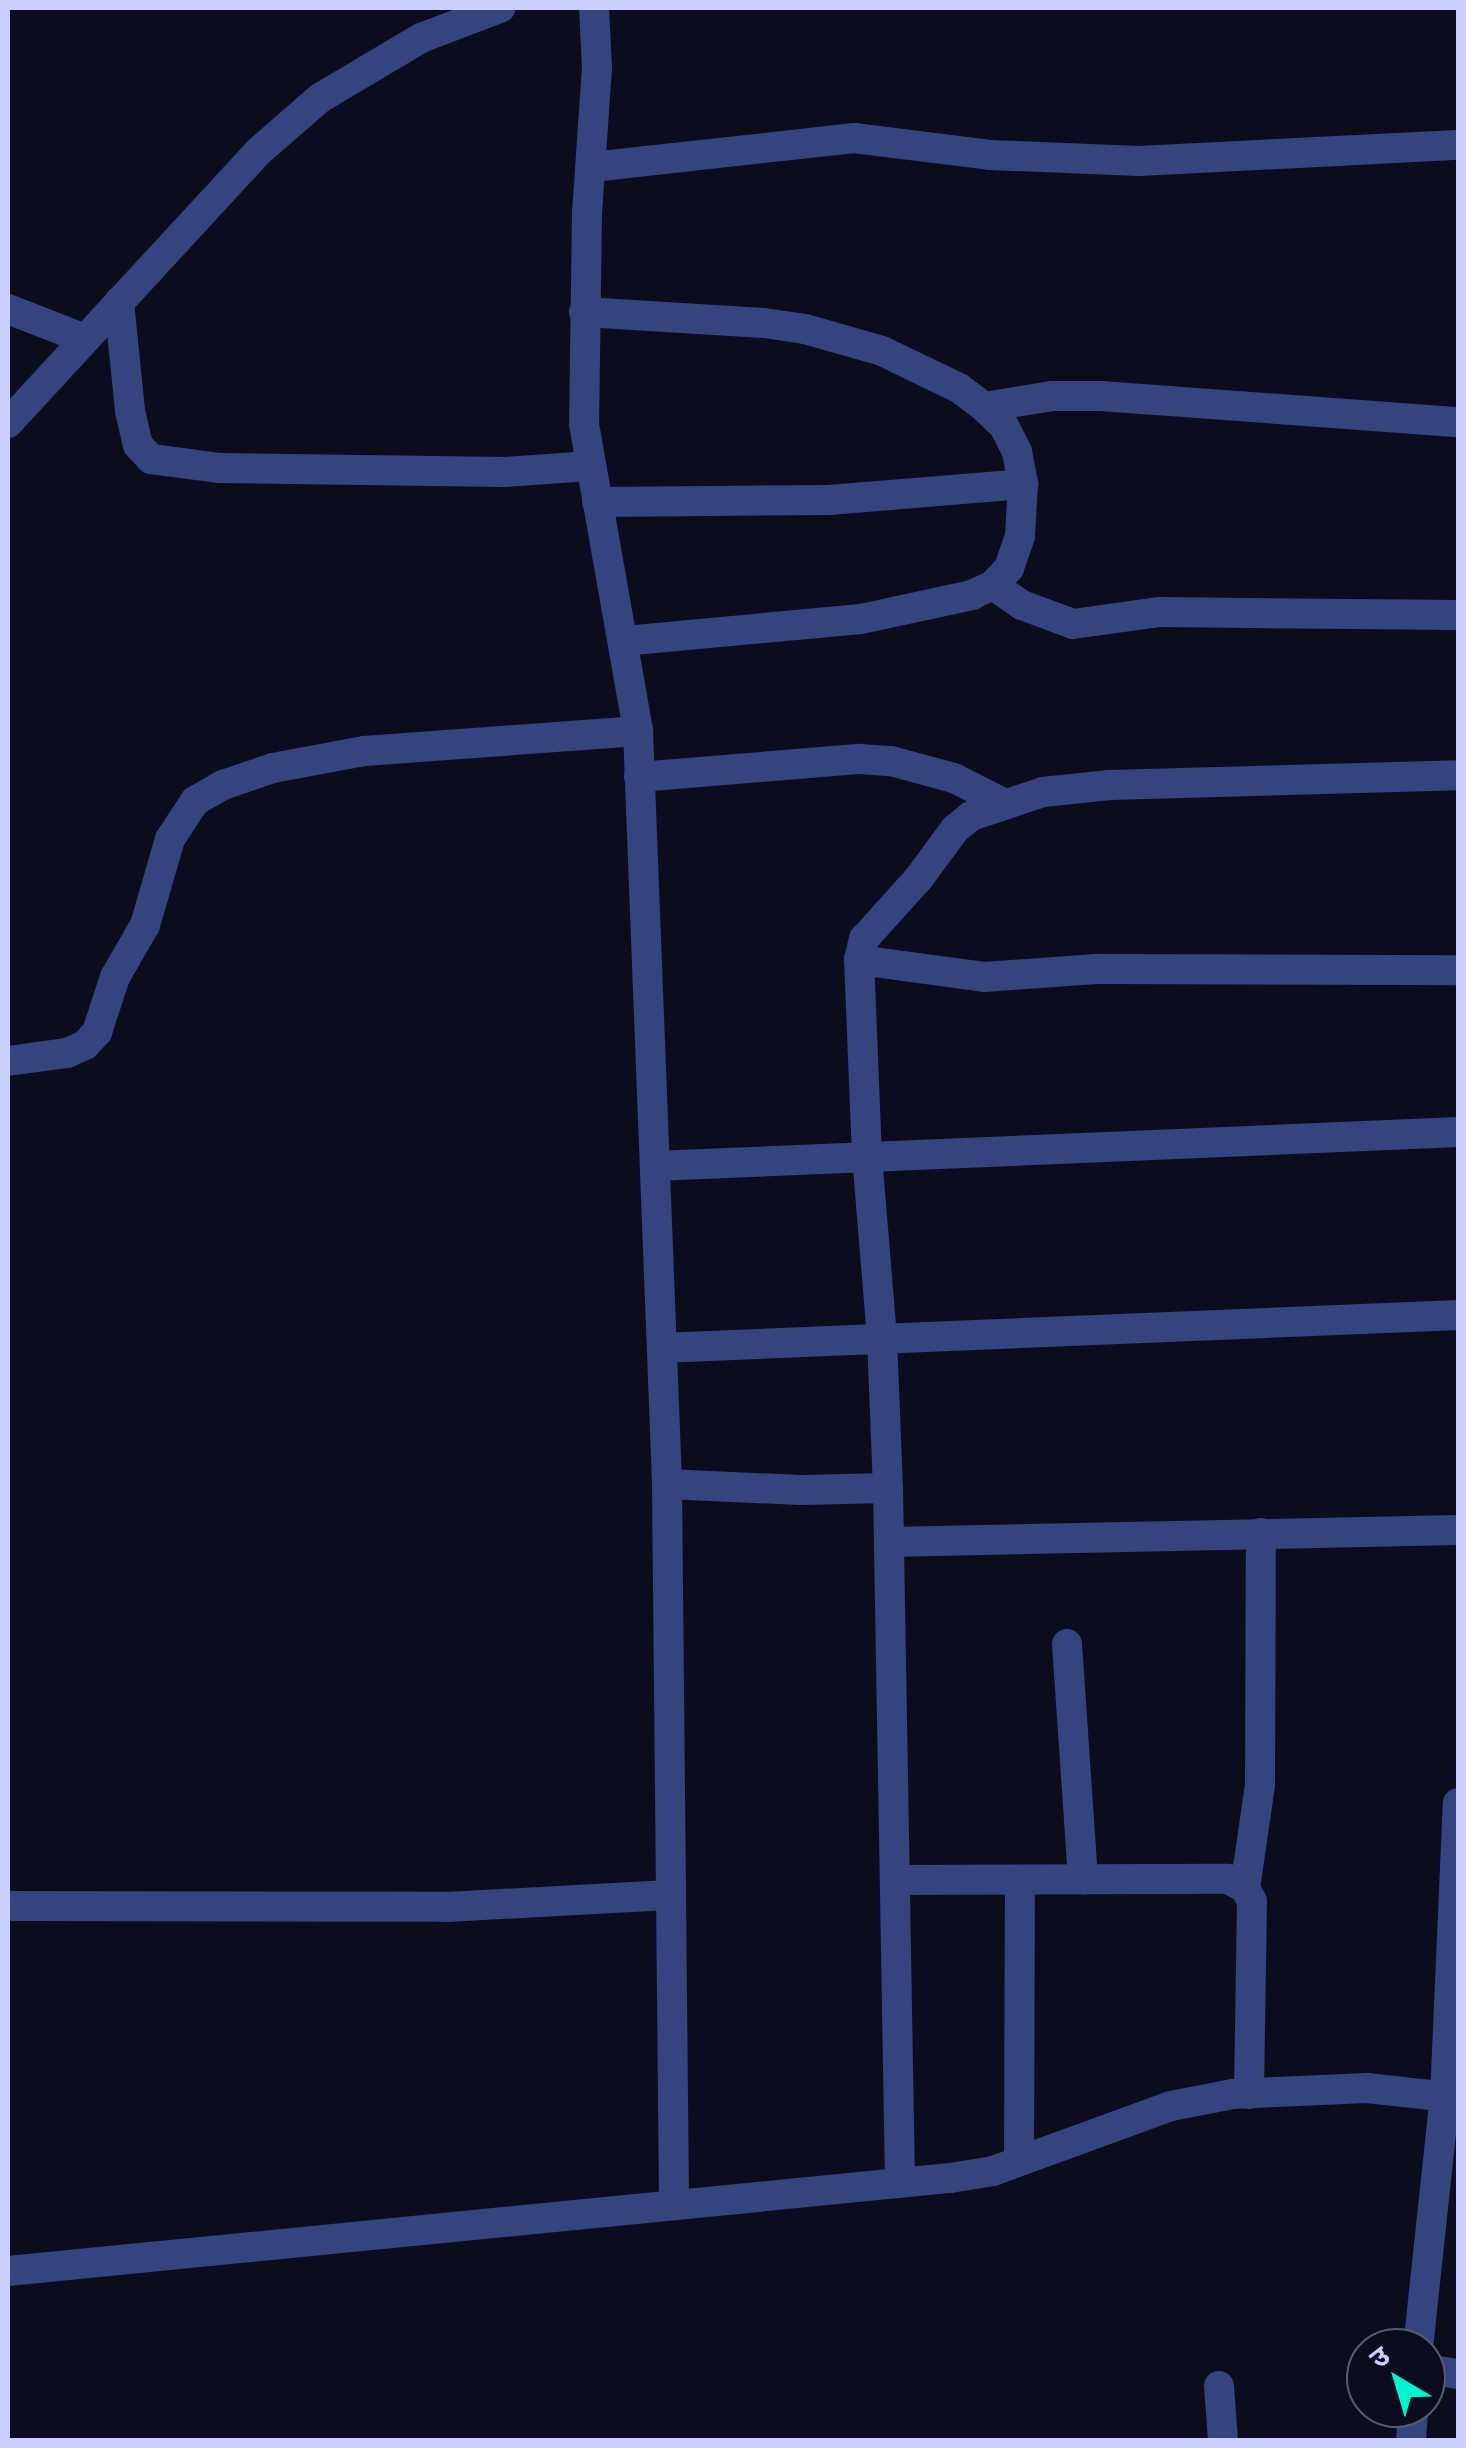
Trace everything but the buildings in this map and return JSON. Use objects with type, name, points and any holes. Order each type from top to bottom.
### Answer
[{"type":"street","points":[[8,423],[258,152],[320,98],[421,38],[500,8]]},
{"type":"street","points":[[594,8],[597,67],[584,312],[584,424],[638,731],[668,1484],[674,2205]]},
{"type":"street","points":[[592,167],[854,138],[990,155],[1139,161],[1458,144]]},
{"type":"street","points":[[119,302],[130,412],[138,445],[151,460],[220,468],[506,472],[590,466]]},
{"type":"street","points":[[8,309],[85,339]]},
{"type":"street","points":[[584,312],[805,329],[882,350],[959,388],[984,406],[1004,426],[1017,452],[1024,484],[1020,536],[1009,568],[993,585],[934,605],[860,619],[624,641]]},
{"type":"street","points":[[984,406],[1053,396],[1102,396],[1458,422]]},
{"type":"street","points":[[597,502],[829,500],[1024,484]]},
{"type":"street","points":[[993,585],[1022,605],[1073,624],[1160,612],[1458,615]]},
{"type":"street","points":[[8,1060],[66,1053],[84,1045],[96,1032],[115,977],[145,925],[170,839],[195,801],[223,785],[273,768],[365,751],[638,731]]},
{"type":"street","points":[[639,778],[860,759],[919,765],[1003,803]]},
{"type":"street","points":[[900,2182],[888,1488],[859,960],[864,938],[919,878],[955,829],[971,816],[1003,803],[1073,787],[1458,775]]},
{"type":"street","points":[[859,960],[984,977],[1096,969],[1458,970]]},
{"type":"street","points":[[655,1166],[1458,1132]]},
{"type":"street","points":[[662,1348],[1458,1315]]},
{"type":"street","points":[[668,1484],[801,1490],[888,1488]]},
{"type":"street","points":[[889,1542],[1458,1530]]},
{"type":"street","points":[[1245,1888],[1260,1785],[1261,1533]]},
{"type":"street","points":[[1067,1644],[1084,1880]]},
{"type":"street","points":[[1421,2328],[1452,2097],[1458,1803]]},
{"type":"street","points":[[895,1880],[1228,1879],[1245,1888],[1252,1901],[1249,2094]]},
{"type":"street","points":[[1019,2161],[1020,1880]]},
{"type":"street","points":[[8,1906],[447,1907],[669,1895]]},
{"type":"street","points":[[8,2271],[994,2171],[1171,2106],[1249,2094],[1366,2088],[1452,2097]]},
{"type":"street","points":[[1219,2386],[1223,2440]]}]
